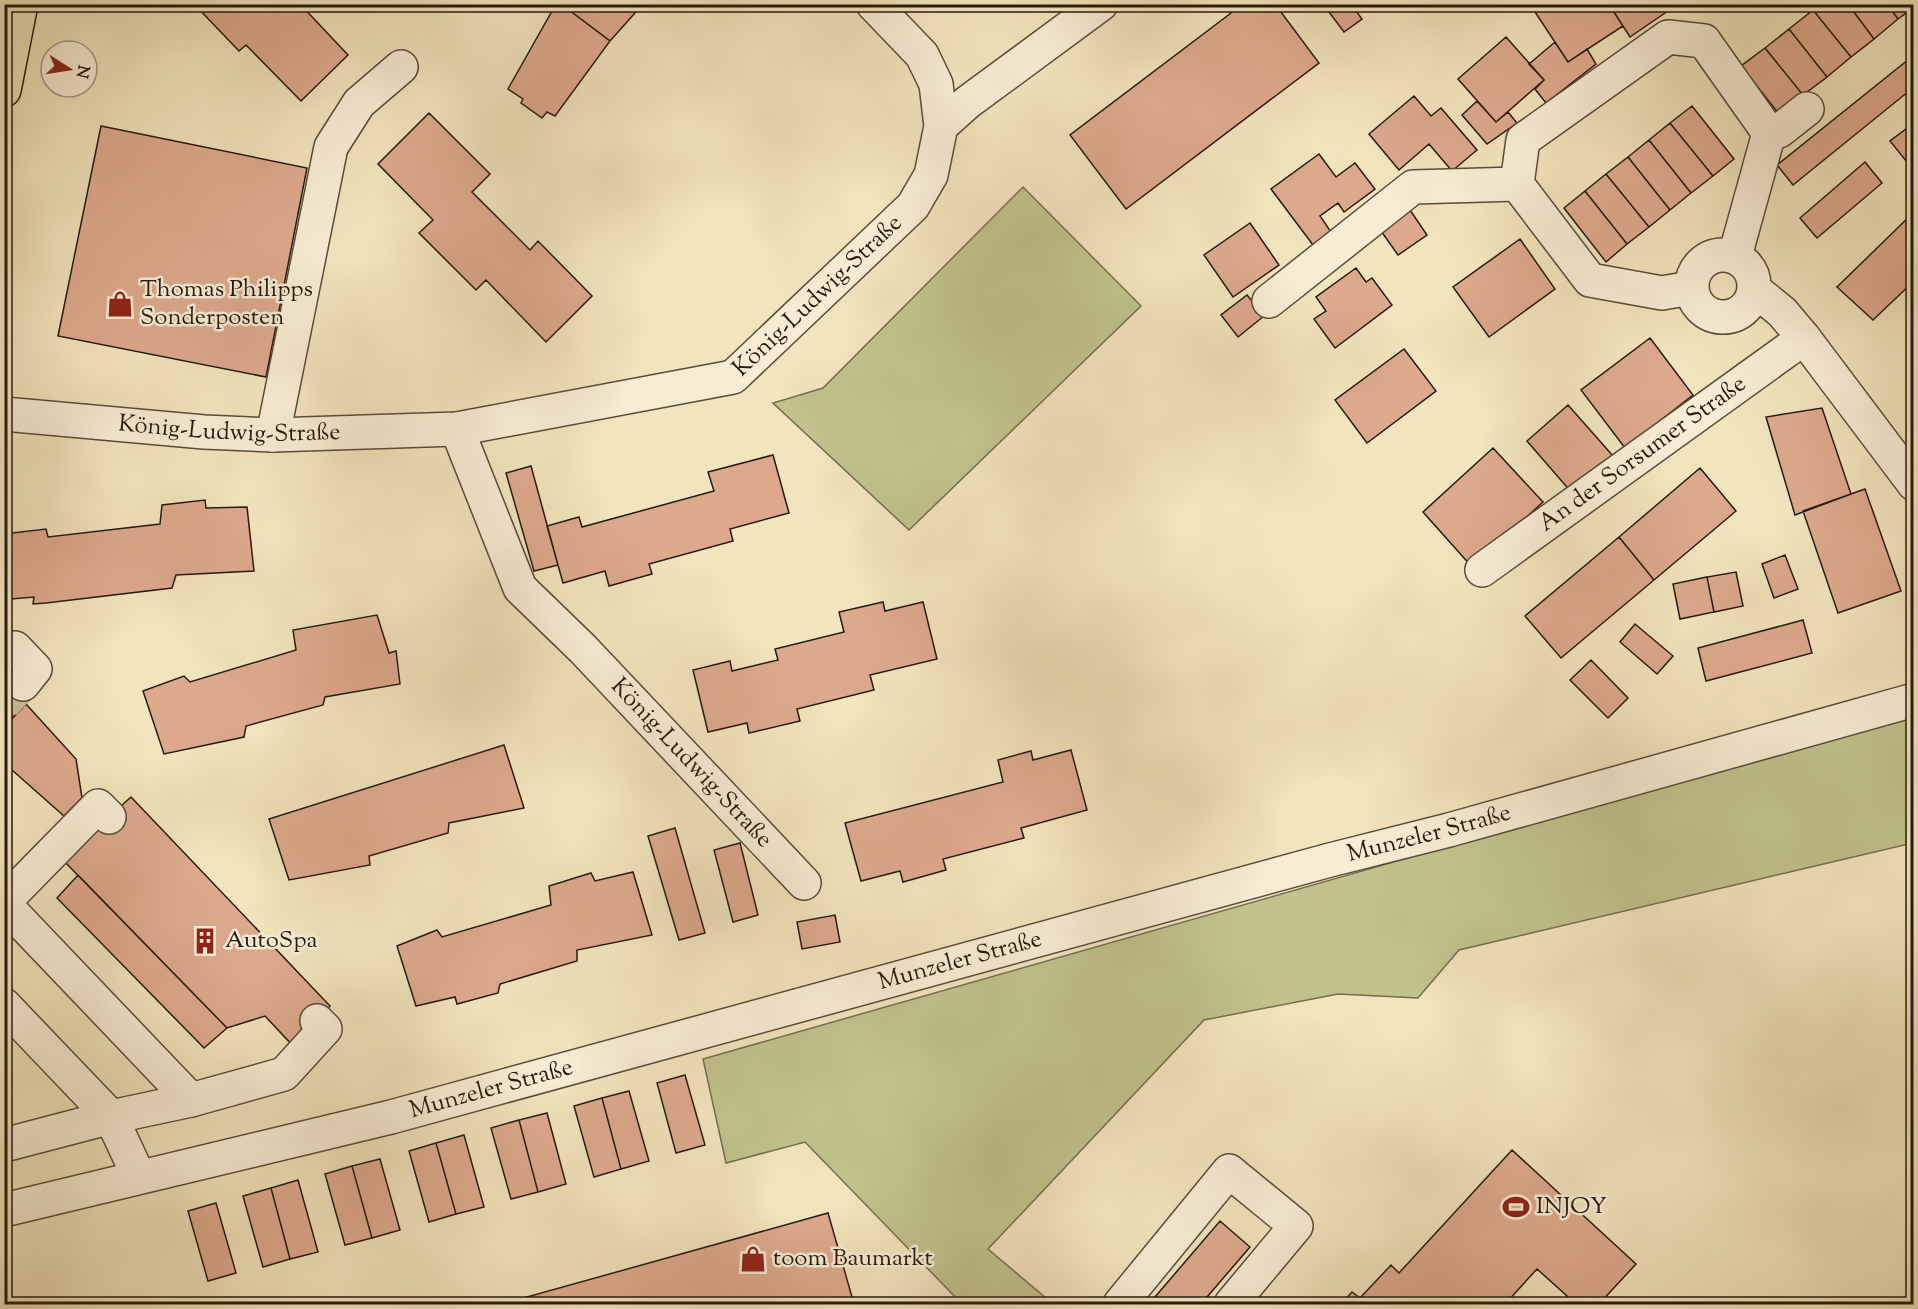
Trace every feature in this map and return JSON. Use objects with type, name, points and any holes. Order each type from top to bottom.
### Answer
[{"type":"main road","points":[[4,90],[21,4]]},
{"type":"street","name":"König-Ludwig-Straße","points":[[4,414],[204,432],[273,435],[457,429],[733,377],[913,206],[931,176],[941,126],[936,84],[922,55],[873,4]]},
{"type":"street","points":[[941,126],[968,102],[1101,4]]},
{"type":"street","points":[[1691,288],[1662,293],[1590,280],[1517,184],[1523,140],[1668,37],[1704,42],[1769,133]]},
{"type":"street","points":[[273,435],[331,147],[359,103],[401,67]]},
{"type":"street","points":[[1769,133],[1779,131],[1807,109]]},
{"type":"street","points":[[1735,256],[1769,133]]},
{"type":"street","points":[[1269,301],[1413,187],[1517,184]]},
{"type":"street","points":[[1720,254],[1735,256],[1746,263],[1754,277],[1755,290],[1749,305],[1739,314],[1723,318],[1706,313],[1695,301],[1691,288],[1694,273],[1704,261],[1720,254]]},
{"type":"street","points":[[1755,290],[1782,312],[1804,338],[1914,484]]},
{"type":"street","name":"An der Sorsumer Straße","points":[[1482,570],[1804,338]]},
{"type":"street","name":"König-Ludwig-Straße","points":[[457,429],[520,588],[583,649],[804,882]]},
{"type":"street","name":"Munzeler Straße","points":[[4,1210],[391,1117],[1330,860],[1449,830],[1914,700]]},
{"type":"street","points":[[109,817],[98,806],[4,903],[191,1100]]},
{"type":"street","points":[[4,1005],[111,1117],[140,1177]]},
{"type":"street","points":[[4,1145],[111,1117],[191,1100],[284,1074],[325,1029],[317,1022]]},
{"type":"street","points":[[1120,1305],[1229,1171],[1296,1226],[1231,1305]]},
{"type":"green space","points":[[1023,187],[1141,306],[909,530],[773,403],[823,388]]},
{"type":"green space","points":[[1913,714],[1913,843],[1459,950],[1418,998],[1338,994],[1204,1020],[988,1249],[1053,1304],[962,1304],[805,1142],[726,1163],[703,1059]]},
{"type":"building","points":[[194,4],[284,4],[286,6],[300,4],[348,55],[301,101],[246,45],[239,51]]},
{"type":"building","points":[[556,4],[561,4],[610,41],[555,116],[547,112],[542,118],[521,103],[523,99],[508,89]]},
{"type":"building","points":[[561,4],[643,4],[610,41]]},
{"type":"building","points":[[1243,4],[1275,4],[1319,63],[1126,209],[1070,135]]},
{"type":"building","points":[[1323,4],[1351,4],[1362,19],[1344,32]]},
{"type":"building","points":[[1547,4],[1609,4],[1623,26],[1568,62],[1535,12]]},
{"type":"building","points":[[1612,4],[1678,4],[1630,37],[1610,6]]},
{"type":"building","points":[[1819,4],[1848,4],[1874,39],[1851,57],[1813,10]]},
{"type":"building","points":[[1848,4],[1887,4],[1898,19],[1874,39]]},
{"type":"building","points":[[1887,4],[1914,4],[1914,7],[1898,19]]},
{"type":"building","points":[[1813,10],[1851,57],[1827,77],[1789,29]]},
{"type":"building","points":[[1789,29],[1827,77],[1803,95],[1765,48]]},
{"type":"building","points":[[1506,37],[1544,80],[1496,122],[1458,79]]},
{"type":"building","points":[[1555,42],[1568,62],[1587,49],[1596,64],[1546,103],[1535,89],[1544,80],[1529,64]]},
{"type":"building","points":[[1765,48],[1803,95],[1779,114],[1741,66]]},
{"type":"building","points":[[1914,55],[1914,87],[1793,185],[1777,165]]},
{"type":"building","points":[[1414,96],[1431,116],[1441,108],[1477,150],[1452,171],[1429,144],[1399,170],[1369,134]]},
{"type":"building","points":[[1477,101],[1496,122],[1508,112],[1517,123],[1487,144],[1462,115]]},
{"type":"building","points":[[1692,106],[1734,159],[1713,176],[1670,123]]},
{"type":"building","points":[[429,113],[490,174],[472,192],[530,250],[538,241],[592,296],[546,342],[486,280],[476,290],[419,233],[433,220],[378,164]]},
{"type":"building","points":[[1670,123],[1713,176],[1691,193],[1649,140]]},
{"type":"building","points":[[1914,123],[1914,157],[1907,162],[1890,141]]},
{"type":"building","points":[[101,126],[307,168],[266,377],[58,336]]},
{"type":"building","points":[[1649,140],[1691,193],[1670,210],[1628,157]]},
{"type":"building","points":[[1319,154],[1336,177],[1355,163],[1375,189],[1344,212],[1338,203],[1320,216],[1331,232],[1313,245],[1271,189]]},
{"type":"building","points":[[1628,157],[1670,210],[1649,227],[1606,174]]},
{"type":"building","points":[[1865,162],[1882,183],[1817,238],[1800,218]]},
{"type":"building","points":[[1606,174],[1649,227],[1627,244],[1585,191]]},
{"type":"building","points":[[1585,191],[1627,244],[1606,262],[1564,208]]},
{"type":"building","points":[[1410,210],[1427,235],[1398,255],[1381,231]]},
{"type":"building","points":[[1914,212],[1914,281],[1873,320],[1837,287]]},
{"type":"building","points":[[1250,223],[1279,265],[1233,297],[1204,255]]},
{"type":"building","points":[[1520,239],[1555,289],[1489,337],[1453,287]]},
{"type":"building","points":[[1356,268],[1366,282],[1372,278],[1392,305],[1335,348],[1314,319],[1326,311],[1316,297]]},
{"type":"building","points":[[1247,295],[1264,316],[1238,337],[1221,315]]},
{"type":"building","points":[[1650,338],[1693,395],[1625,448],[1581,390]]},
{"type":"building","points":[[1404,349],[1436,391],[1367,443],[1335,400]]},
{"type":"building","points":[[1568,405],[1613,456],[1572,493],[1527,441]]},
{"type":"building","points":[[1822,408],[1851,494],[1795,515],[1766,417]]},
{"type":"building","points":[[1493,448],[1543,502],[1472,567],[1423,512]]},
{"type":"building","points":[[773,455],[789,513],[730,529],[733,541],[649,564],[652,574],[609,586],[605,571],[563,583],[547,526],[579,517],[582,527],[714,491],[708,472]]},
{"type":"building","points":[[531,466],[558,565],[534,571],[506,473]]},
{"type":"building","points":[[1700,468],[1736,511],[1654,580],[1619,537]]},
{"type":"building","points":[[1865,489],[1901,591],[1838,613],[1803,511]]},
{"type":"building","points":[[205,500],[206,508],[247,507],[254,571],[176,575],[172,588],[46,603],[33,604],[34,597],[11,599],[4,564],[4,534],[46,529],[48,537],[160,524],[162,505]]},
{"type":"building","points":[[1619,537],[1654,580],[1561,658],[1525,616]]},
{"type":"building","points":[[1785,555],[1798,589],[1774,598],[1762,564]]},
{"type":"building","points":[[1736,572],[1743,606],[1714,612],[1707,577]]},
{"type":"building","points":[[1707,577],[1714,612],[1680,619],[1673,584]]},
{"type":"building","points":[[883,602],[885,611],[923,602],[937,659],[870,675],[874,690],[797,709],[800,721],[749,733],[747,723],[708,732],[693,670],[730,661],[732,671],[778,660],[775,649],[844,632],[839,612]]},
{"type":"building","points":[[377,615],[389,653],[396,651],[400,684],[325,697],[323,705],[246,726],[244,737],[164,754],[143,691],[184,676],[190,682],[296,650],[293,630]]},
{"type":"building","points":[[1803,620],[1812,653],[1706,681],[1698,648]]},
{"type":"building","points":[[1635,624],[1673,656],[1657,674],[1620,642]]},
{"type":"building","points":[[1591,660],[1628,698],[1608,718],[1570,680]]},
{"type":"building","points":[[4,665],[34,695],[4,727]]},
{"type":"building","points":[[26,704],[76,759],[82,798],[64,816],[4,763],[4,727]]},
{"type":"building","points":[[504,745],[524,808],[449,823],[448,833],[369,856],[370,865],[289,880],[269,819]]},
{"type":"building","points":[[1071,750],[1087,810],[1021,828],[1024,838],[943,859],[946,870],[903,882],[900,871],[861,881],[845,823],[1003,782],[998,760],[1031,751],[1033,760]]},
{"type":"building","name":"AutoSpa","points":[[131,797],[330,1006],[295,1048],[265,1016],[227,1028],[62,859]]},
{"type":"building","points":[[675,828],[705,933],[679,940],[648,836]]},
{"type":"building","points":[[740,843],[758,915],[733,922],[714,850]]},
{"type":"building","points":[[633,872],[652,935],[577,950],[577,961],[500,984],[498,993],[457,1004],[455,997],[416,1006],[397,946],[437,930],[442,937],[551,905],[549,886],[591,873],[595,881]]},
{"type":"building","points":[[78,875],[227,1028],[204,1048],[57,898]]},
{"type":"building","points":[[835,915],[840,942],[802,949],[797,922]]},
{"type":"building","points":[[685,1075],[705,1145],[676,1153],[657,1083]]},
{"type":"building","points":[[629,1091],[649,1161],[621,1169],[602,1098]]},
{"type":"building","points":[[602,1098],[621,1169],[594,1177],[574,1106]]},
{"type":"building","points":[[547,1113],[566,1184],[538,1192],[519,1120]]},
{"type":"building","points":[[519,1120],[538,1192],[511,1199],[491,1128]]},
{"type":"building","points":[[464,1135],[484,1207],[456,1214],[436,1143]]},
{"type":"building","points":[[436,1143],[456,1214],[429,1222],[409,1151]]},
{"type":"building","name":"INJOY","points":[[1512,1150],[1636,1264],[1599,1304],[1576,1304],[1537,1269],[1505,1304],[1341,1304],[1352,1292],[1360,1298],[1391,1265],[1399,1273]]},
{"type":"building","points":[[380,1159],[400,1230],[372,1238],[352,1166]]},
{"type":"building","points":[[352,1166],[372,1238],[345,1245],[325,1174]]},
{"type":"building","points":[[298,1180],[318,1252],[290,1259],[271,1188]]},
{"type":"building","points":[[271,1188],[290,1259],[263,1267],[243,1196]]},
{"type":"building","points":[[216,1203],[236,1273],[208,1281],[188,1211]]},
{"type":"building","name":"toom Baumarkt","points":[[828,1213],[854,1304],[502,1304]]},
{"type":"building","points":[[1220,1221],[1250,1247],[1201,1304],[1149,1304]]},
{"type":"tunnel","points":[[4,704],[23,684]]},
{"type":"place","name":"Thomas Philipps Sonderposten","points":[[120,304]]},
{"type":"place","name":"AutoSpa","points":[[205,941]]},
{"type":"place","name":"INJOY","points":[[1516,1207]]},
{"type":"place","name":"toom Baumarkt","points":[[753,1259]]}]
